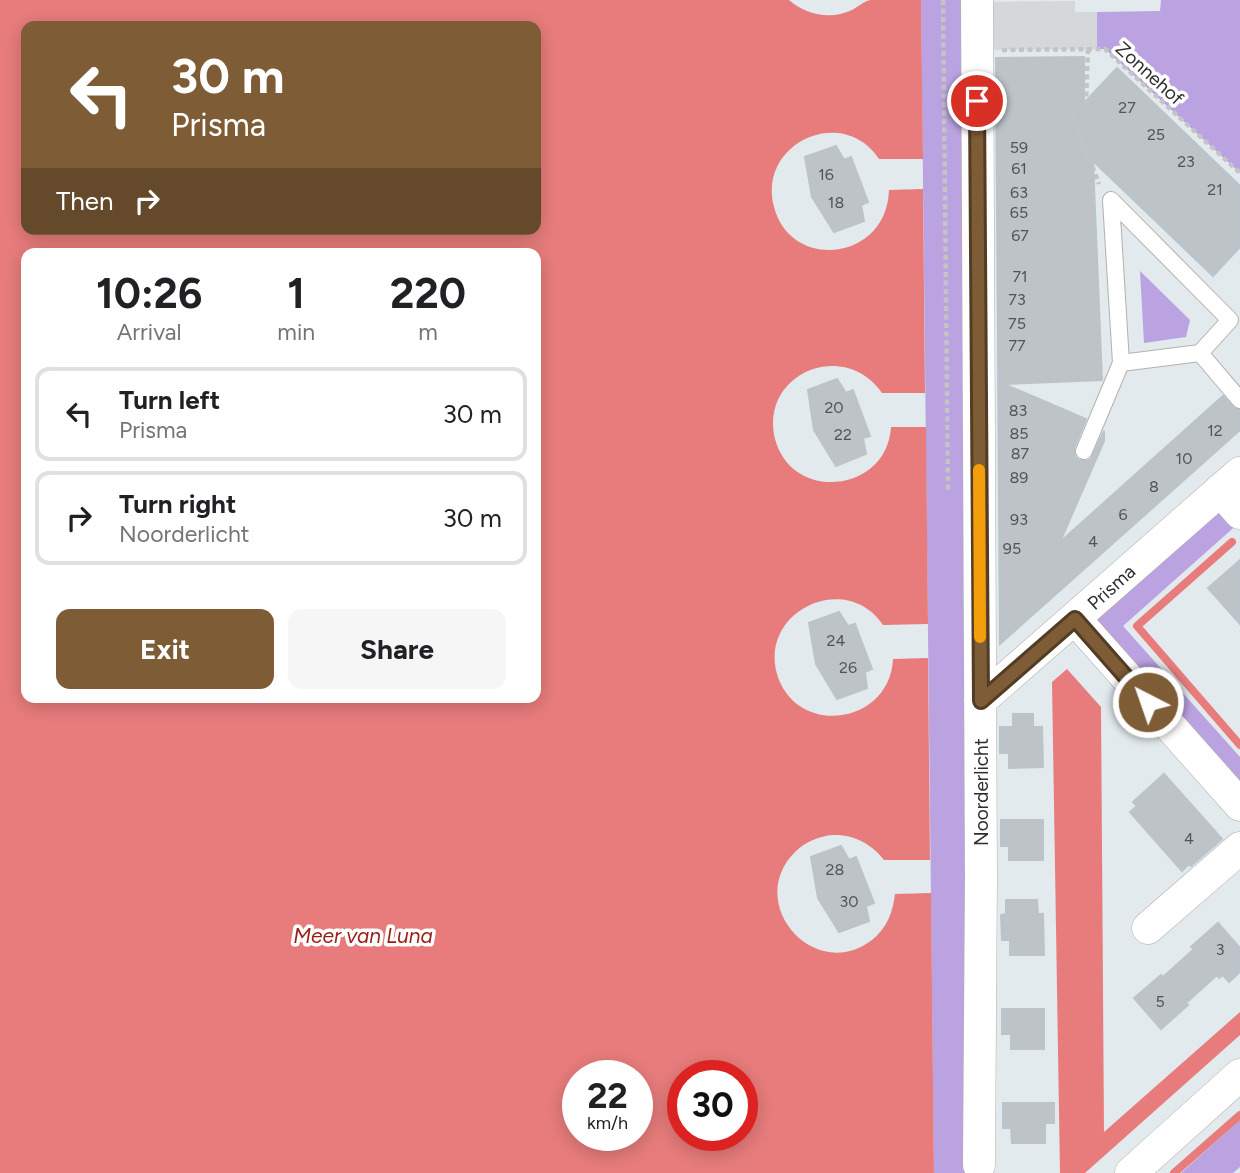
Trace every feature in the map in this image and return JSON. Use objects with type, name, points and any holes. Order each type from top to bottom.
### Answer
[{"type":"street","name":"Noorderlicht","points":[[976,0],[981,701],[979,1165]]},
{"type":"street","name":"Prisma","points":[[981,701],[1075,619],[1233,492]]},
{"type":"street","points":[[1075,619],[1240,805]]},
{"type":"street","points":[[1148,928],[1240,848]]},
{"type":"street","points":[[1130,1173],[1240,1075]]},
{"type":"lane","points":[[1111,200],[1235,314],[1200,353],[1121,363]]},
{"type":"lane","points":[[1084,451],[1121,363],[1111,200]]},
{"type":"lane","points":[[1200,353],[1240,400]]},
{"type":"path","points":[[1088,49],[1086,101],[1072,113],[1100,187],[1111,200]]},
{"type":"path","name":"Zonnehof","points":[[977,50],[1105,49],[1240,173]]},
{"type":"shaded area","points":[[921,0],[964,0],[974,1173],[934,1173]]},
{"type":"shaded area","points":[[1161,0],[1240,0],[1240,173],[1105,49],[1097,49],[1097,12],[1160,11]]},
{"type":"shaded area","points":[[1075,1],[1075,12],[1097,12],[1097,49],[977,50],[977,2]]},
{"type":"shaded area","points":[[1140,271],[1190,320],[1186,337],[1144,343]]},
{"type":"shaded area","points":[[1240,491],[1240,522],[1123,626],[1240,757],[1240,793],[1089,624]]},
{"type":"shaded area","points":[[1240,1120],[1240,1167],[1233,1173],[1181,1173]]},
{"type":"water","name":"Meer van Luna","points":[[0,0],[789,0],[811,12],[836,15],[871,0],[921,0],[923,159],[879,159],[863,143],[845,134],[825,133],[807,138],[790,149],[778,165],[772,184],[774,207],[784,228],[799,242],[817,249],[837,250],[856,244],[873,232],[884,214],[889,190],[923,189],[925,393],[882,393],[866,377],[847,368],[827,366],[808,371],[792,381],[780,397],[773,416],[775,439],[785,460],[800,473],[818,481],[838,482],[857,477],[874,466],[886,449],[891,427],[926,427],[928,624],[883,625],[867,609],[848,601],[828,600],[809,605],[793,616],[781,632],[775,652],[777,674],[787,694],[803,708],[821,715],[841,715],[860,710],[876,698],[888,681],[893,659],[928,658],[930,860],[884,860],[868,845],[855,838],[840,835],[823,837],[808,842],[795,852],[781,872],[777,893],[782,914],[793,932],[809,945],[828,952],[850,951],[872,940],[888,919],[895,894],[931,893],[934,1173],[0,1173]]},
{"type":"water","points":[[1067,669],[1101,707],[1104,1132],[1240,1012],[1240,1035],[1085,1173],[1060,1173],[1052,682]]},
{"type":"building","points":[[1084,57],[1084,103],[1117,68],[1240,186],[1240,247],[1213,276],[1093,161],[1102,380],[1004,384],[1086,419],[1074,448],[1075,457],[1079,460],[1091,459],[1104,431],[1104,441],[1060,542],[1223,396],[1233,407],[1240,410],[1240,430],[1000,644],[996,58]]},
{"type":"building","points":[[836,146],[844,160],[851,157],[868,202],[861,205],[864,221],[834,232],[812,197],[805,157]]},
{"type":"building","points":[[837,379],[846,393],[853,390],[870,436],[863,438],[866,454],[836,466],[814,430],[808,390]]},
{"type":"building","points":[[1240,560],[1240,624],[1208,588]]},
{"type":"building","points":[[839,612],[848,626],[855,624],[872,669],[865,672],[867,688],[837,699],[816,664],[809,623]]},
{"type":"building","points":[[1013,714],[1033,714],[1033,727],[1042,727],[1043,767],[1009,768],[1009,753],[1000,753],[1000,727],[1013,727]]},
{"type":"building","points":[[1164,774],[1222,839],[1182,871],[1130,812],[1137,806],[1133,802]]},
{"type":"building","points":[[1001,820],[1043,820],[1043,860],[1009,860],[1009,846],[1001,846]]},
{"type":"building","points":[[841,846],[849,860],[856,857],[874,903],[866,906],[869,921],[839,932],[818,898],[811,857]]},
{"type":"building","points":[[1006,900],[1037,900],[1038,914],[1043,914],[1044,955],[1010,955],[1010,940],[1002,940],[1001,915],[1006,914]]},
{"type":"building","points":[[1218,923],[1240,948],[1240,972],[1229,982],[1223,975],[1219,978],[1217,975],[1161,1029],[1134,998],[1161,975],[1163,977]]},
{"type":"building","points":[[1002,1009],[1044,1009],[1044,1049],[1011,1049],[1011,1034],[1002,1034]]},
{"type":"building","points":[[1003,1103],[1054,1103],[1054,1123],[1045,1123],[1045,1143],[1012,1143],[1011,1128],[1003,1128]]},
{"type":"waterway","points":[[1232,542],[1137,626],[1240,745]]},
{"type":"waterway","points":[[1174,1173],[1240,1115]]},
{"type":"slow traffic","points":[[979,470],[980,637]]},
{"type":"route","points":[[977,101],[981,701],[1075,619],[1148,702]]}]
